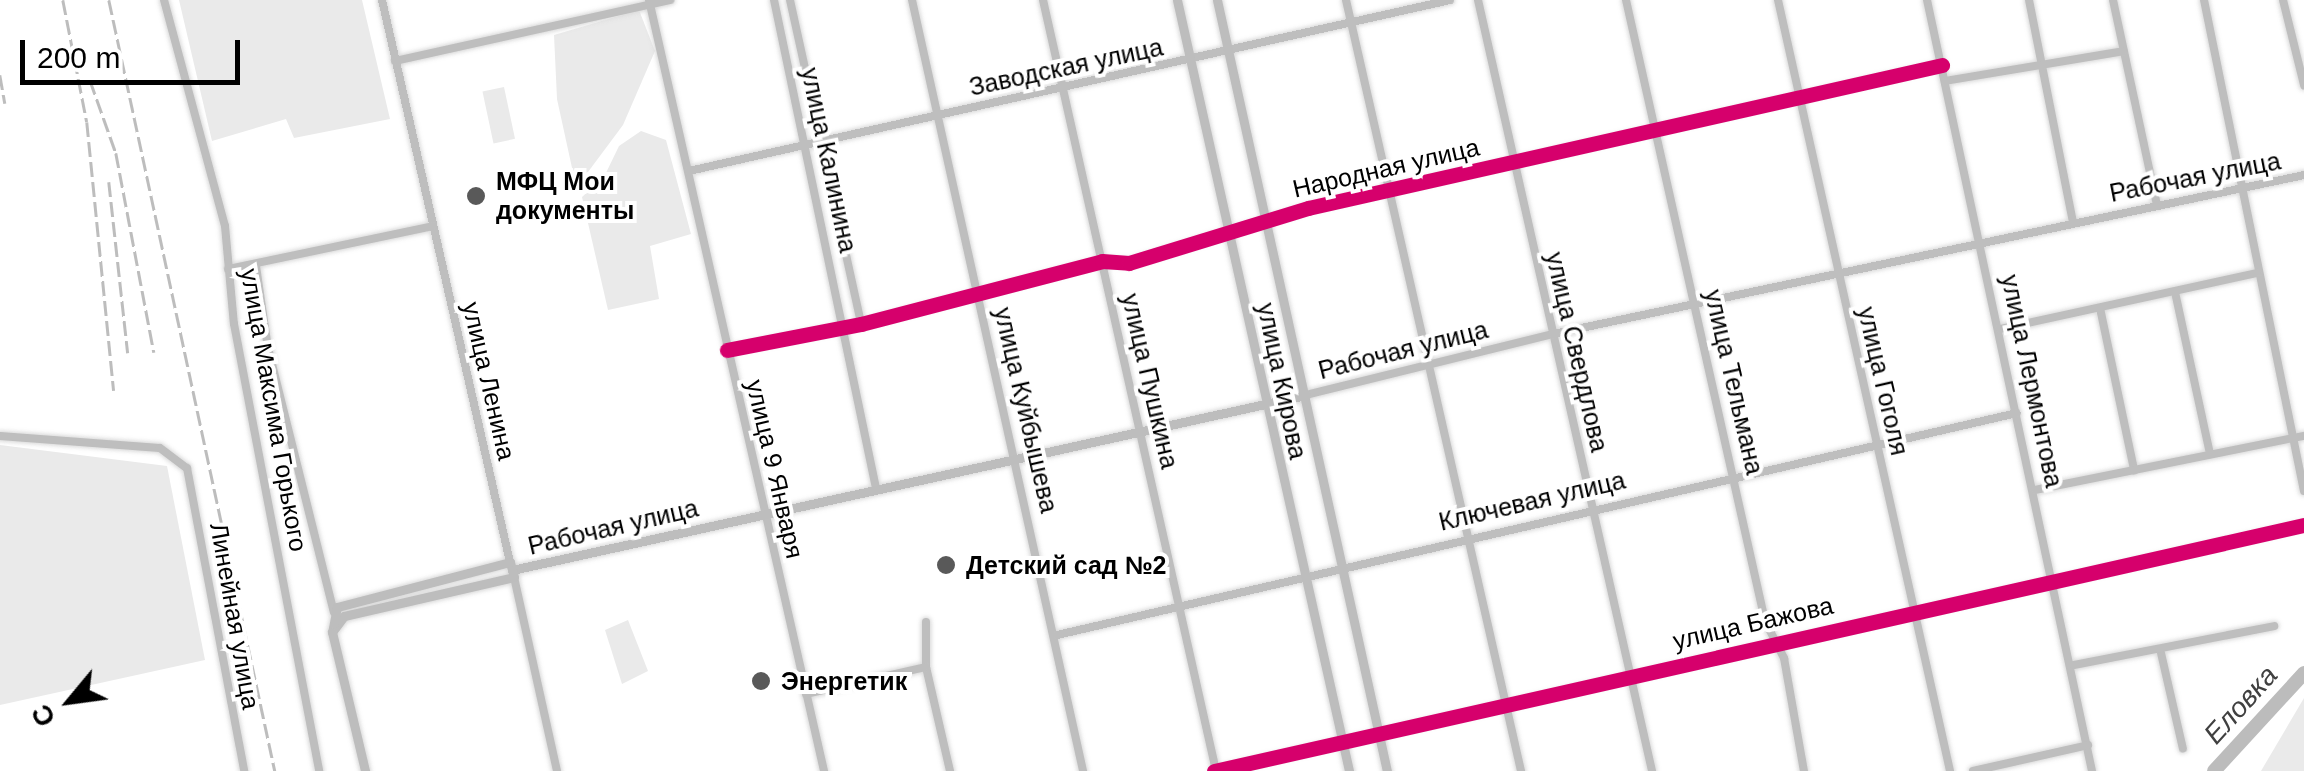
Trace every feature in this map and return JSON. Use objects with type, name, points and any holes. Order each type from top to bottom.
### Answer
[{"type":"main road","name":"улица Кирова","points":[[1177,0],[1349,771]]},
{"type":"main road","name":"улица Кирова","points":[[1217,0],[1387,771]]},
{"type":"main road","name":"Рабочая улица","points":[[334,612],[342,602],[512,569],[1306,394]]},
{"type":"main road","name":"Рабочая улица","points":[[332,632],[344,616],[512,569]]},
{"type":"main road","name":"улица Максима Горького","points":[[334,612],[332,632],[365,771]]},
{"type":"street","name":"улица Максима Горького","points":[[164,0],[215,177],[228,269],[319,771]]},
{"type":"street","name":"улица Ленина","points":[[382,0],[558,771]]},
{"type":"street","points":[[395,61],[670,0]]},
{"type":"street","name":"улица Калинина","points":[[774,0],[876,489]]},
{"type":"street","name":"улица Калинина","points":[[790,0],[862,324]]},
{"type":"street","name":"улица Куйбышева","points":[[912,0],[1057,635],[1083,771]]},
{"type":"street","name":"улица Пушкина","points":[[1043,0],[1216,771]]},
{"type":"street","points":[[1346,0],[1521,771]]},
{"type":"street","name":"Заводская улица","points":[[690,171],[805,142],[1229,53],[1450,0]]},
{"type":"street","name":"улица Свердлова","points":[[1478,0],[1652,771]]},
{"type":"street","name":"улица Тельмана","points":[[1626,0],[1765,621],[1776,643],[1804,771]]},
{"type":"street","name":"улица Гоголя","points":[[1778,0],[1950,771]]},
{"type":"street","name":"улица Лермонтова","points":[[1927,0],[2074,666],[2092,771]]},
{"type":"street","points":[[2028,0],[2074,222]]},
{"type":"street","points":[[2113,0],[2157,206]]},
{"type":"street","points":[[2204,0],[2304,490]]},
{"type":"street","points":[[2283,0],[2302,85]]},
{"type":"street","name":"улица 9 Января","points":[[651,4],[824,771]]},
{"type":"street","points":[[1946,82],[2042,60],[2124,51]]},
{"type":"street","name":"Народная улица","points":[[727,350],[862,324],[978,290],[1102,261],[1129,262],[1308,208],[1389,193],[1942,66]]},
{"type":"street","name":"Рабочая улица","points":[[1306,394],[1553,334],[2304,175]]},
{"type":"street","points":[[228,269],[433,226]]},
{"type":"street","name":"улица Максима Горького","points":[[256,266],[268,348],[334,612]]},
{"type":"street","points":[[2000,329],[2257,273]]},
{"type":"street","points":[[2176,292],[2210,454]]},
{"type":"street","points":[[2100,308],[2134,470]]},
{"type":"street","name":"Ключевая улица","points":[[1057,635],[1342,565],[2017,412]]},
{"type":"street","name":"Линейная улица","points":[[0,436],[160,448],[187,468],[244,771]]},
{"type":"street","points":[[2035,490],[2304,436]]},
{"type":"street","name":"улица Бажова","points":[[1216,771],[2054,578],[2304,525]]},
{"type":"street","points":[[926,622],[926,667],[950,771]]},
{"type":"street","points":[[2074,666],[2161,653],[2274,626]]},
{"type":"street","points":[[2161,653],[2183,749]]},
{"type":"street","points":[[806,694],[926,667]]},
{"type":"street","points":[[1973,771],[2088,745]]},
{"type":"shaded area","points":[[179,0],[362,0],[390,119],[294,138],[286,119],[212,141]]},
{"type":"shaded area","points":[[639,10],[655,51],[623,125],[588,172],[574,177],[557,99],[554,35]]},
{"type":"shaded area","points":[[504,87],[515,139],[494,143],[482,92]]},
{"type":"shaded area","points":[[641,131],[666,140],[691,234],[650,246],[659,299],[608,310],[582,197],[604,177],[619,146]]},
{"type":"shaded area","points":[[0,445],[167,466],[205,660],[0,705]]},
{"type":"shaded area","points":[[628,620],[648,671],[622,684],[605,630]]},
{"type":"shaded area","points":[[2304,698],[2304,771],[2261,771]]},
{"type":"waterway","name":"Еловка","points":[[2214,771],[2304,673]]},
{"type":"railway","points":[[63,0],[87,122],[114,391]]},
{"type":"railway","points":[[109,0],[275,771]]},
{"type":"railway","points":[[0,75],[5,104]]},
{"type":"railway","points":[[90,80],[116,153],[154,352]]},
{"type":"railway","points":[[109,182],[128,353]]},
{"type":"cycle path","points":[[727,350],[861,324],[1102,261],[1129,263],[1308,208],[1942,65]]},
{"type":"cycle path","points":[[1214,771],[2304,525]]},
{"type":"place","name":"МФЦ Мои документы","points":[[476,196]]},
{"type":"place","name":"Детский сад №2","points":[[946,565]]},
{"type":"place","name":"Энергетик","points":[[761,681]]}]
